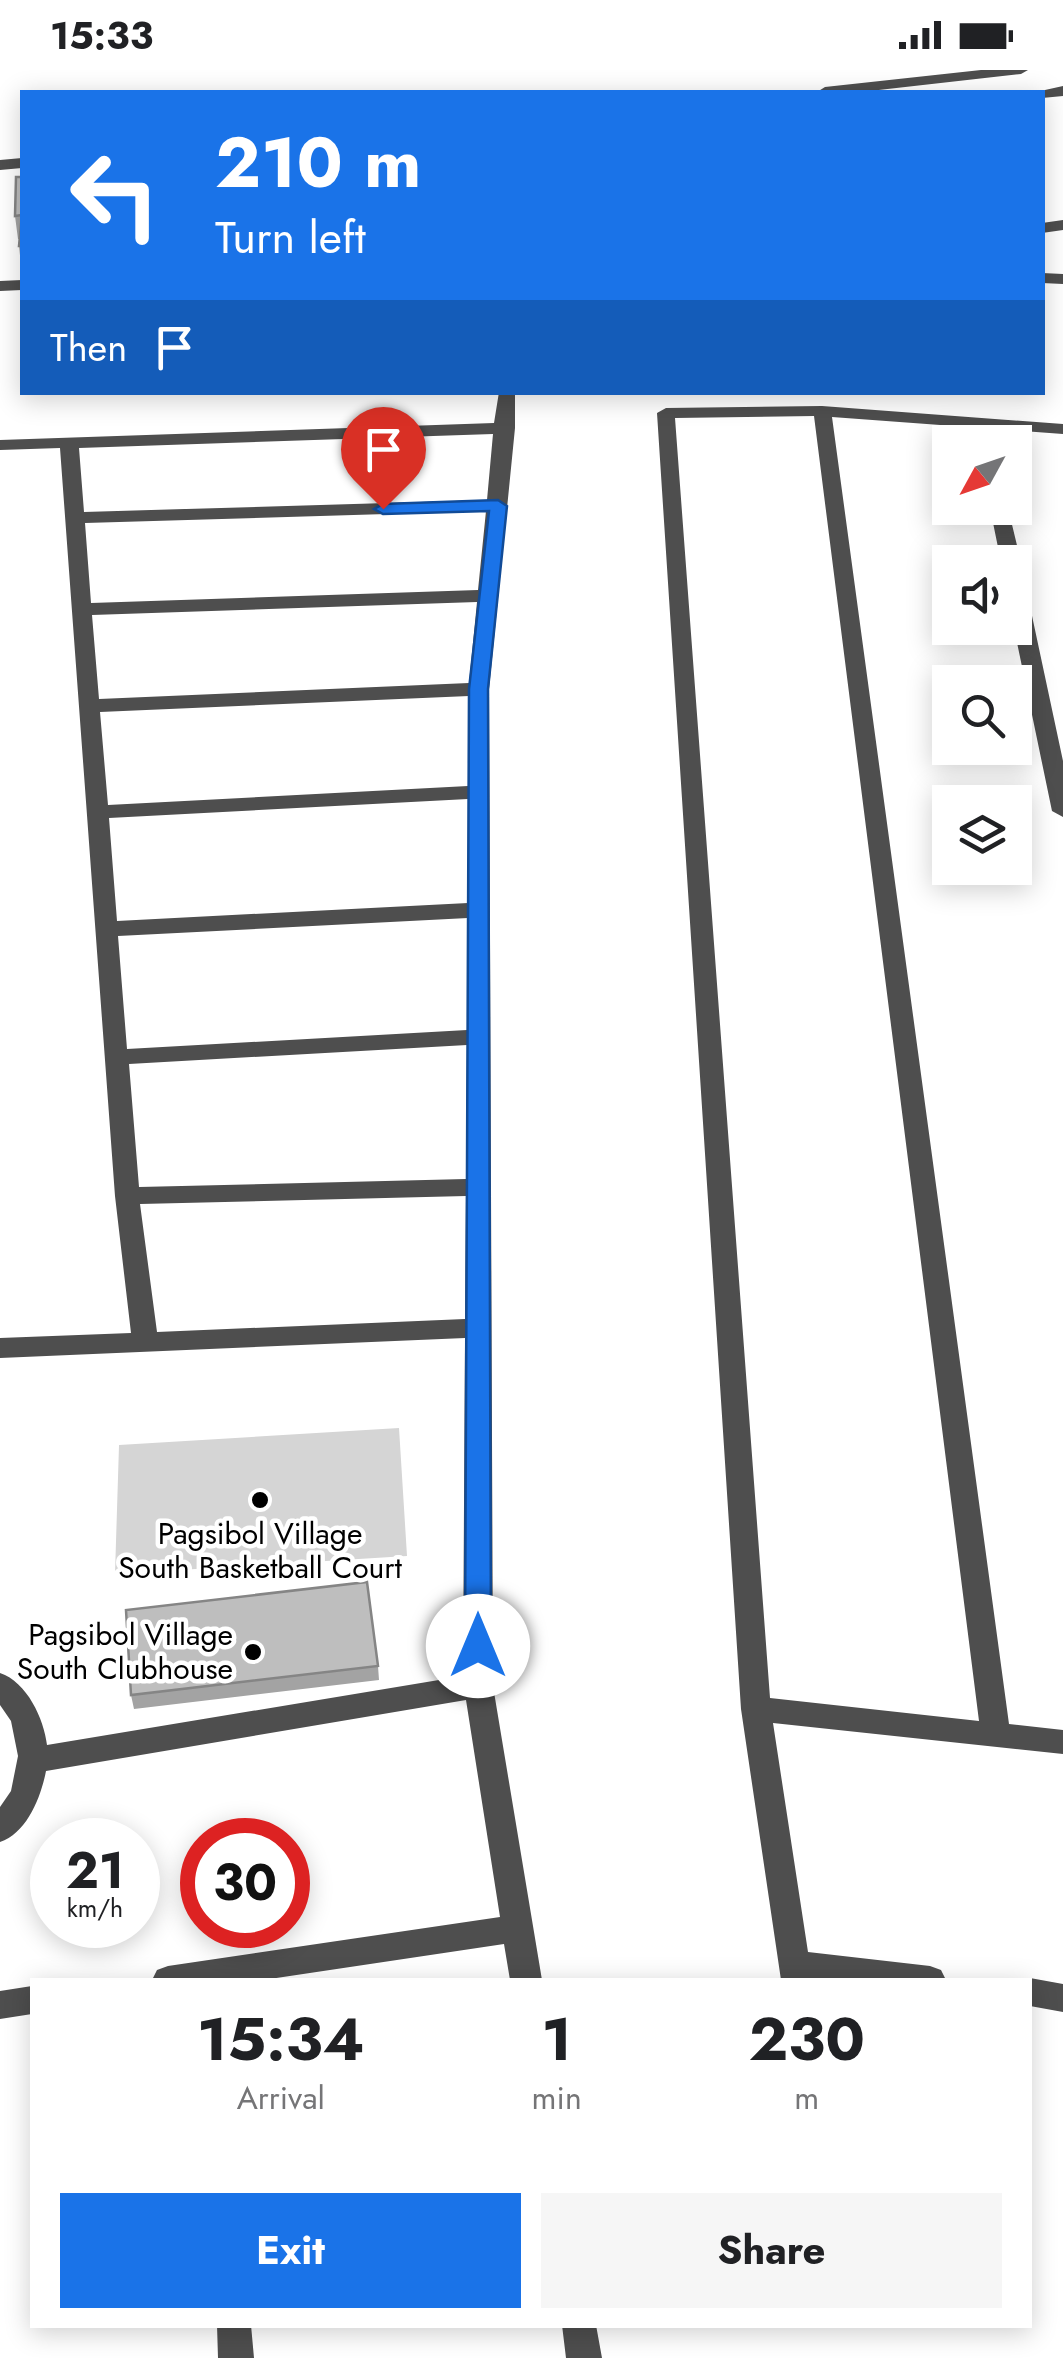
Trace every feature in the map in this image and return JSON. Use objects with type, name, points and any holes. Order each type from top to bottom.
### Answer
[{"type":"street","points":[[843,90],[1022,70]]},
{"type":"street","points":[[506,395],[506,428],[479,689],[478,1686],[526,1978]]},
{"type":"street","points":[[822,411],[996,1735]]},
{"type":"street","points":[[896,1978],[795,1972],[756,1710],[666,413],[822,411],[1063,429]]},
{"type":"street","points":[[0,444],[506,428]]},
{"type":"street","points":[[70,442],[127,1196],[145,1342]]},
{"type":"street","points":[[76,518],[498,506]]},
{"type":"street","points":[[82,609],[488,596]]},
{"type":"street","points":[[1028,645],[1063,811]]},
{"type":"street","points":[[90,706],[479,689]]},
{"type":"street","points":[[97,812],[478,792]]},
{"type":"street","points":[[107,930],[478,910]]},
{"type":"street","points":[[117,1057],[478,1037]]},
{"type":"street","points":[[127,1196],[476,1187]]},
{"type":"street","points":[[0,1348],[480,1328]]},
{"type":"street","points":[[0,1685],[16,1700],[32,1728],[34,1760],[26,1794],[0,1829]]},
{"type":"street","points":[[34,1760],[478,1686]]},
{"type":"street","points":[[756,1710],[1063,1742]]},
{"type":"street","points":[[209,1977],[518,1928]]},
{"type":"street","points":[[1032,1992],[1063,1998]]},
{"type":"street","points":[[0,2005],[30,2000]]},
{"type":"street","points":[[234,2328],[236,2358]]},
{"type":"street","points":[[579,2328],[584,2358]]},
{"type":"shaded area","name":"Pagsibol Village South Basketball Court","points":[[399,1428],[407,1556],[115,1574],[119,1445]]},
{"type":"building","points":[[16,177],[20,177],[20,215],[15,216]]},
{"type":"building","name":"Pagsibol Village South Clubhouse","points":[[367,1582],[378,1666],[131,1695],[126,1610]]},
{"type":"place","name":"Pagsibol Village South Basketball Court","points":[[260,1500]]},
{"type":"place","name":"Pagsibol Village South Clubhouse","points":[[253,1652]]},
{"type":"route","points":[[383,509],[498,506],[479,689],[478,1646]]}]
